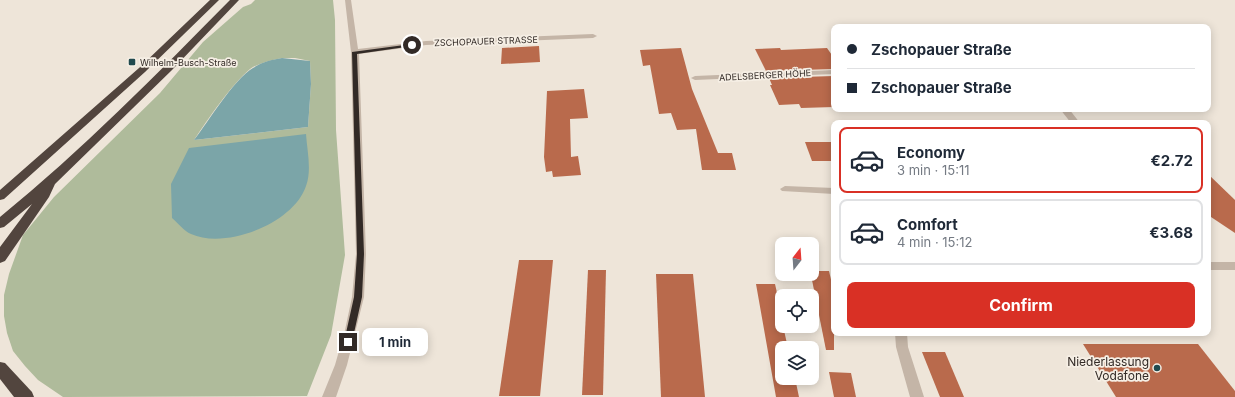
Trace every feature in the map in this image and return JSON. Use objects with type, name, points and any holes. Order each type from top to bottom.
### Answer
[{"type":"highway","points":[[0,196],[142,70],[215,0]]},
{"type":"highway","points":[[0,224],[54,179],[169,68],[235,0]]},
{"type":"highway","points":[[0,258],[17,231],[41,203],[54,179]]},
{"type":"highway","points":[[0,368],[26,397]]},
{"type":"street","points":[[328,397],[343,358],[358,297],[360,254],[355,52],[348,0]]},
{"type":"street","name":"ZSCHOPAUER STRASSE","points":[[355,52],[426,43],[593,36]]},
{"type":"street","name":"ADELSBERGER HÖHE","points":[[695,78],[831,72]]},
{"type":"street","points":[[1067,112],[1073,120]]},
{"type":"street","points":[[785,189],[831,191]]},
{"type":"street","points":[[1211,266],[1235,266]]},
{"type":"street","points":[[901,336],[902,347],[918,397]]},
{"type":"green space","points":[[255,0],[333,0],[335,20],[336,130],[345,255],[331,335],[307,396],[63,397],[38,380],[25,366],[13,351],[7,333],[4,316],[4,295],[9,274],[23,235],[54,197],[160,93],[203,42],[243,7],[251,4]],"holes":[[[282,58],[295,58],[310,61],[311,84],[308,127],[194,140],[228,93],[250,69],[261,63]]]},
{"type":"water","points":[[282,58],[310,61],[311,84],[308,127],[194,140],[229,91],[245,74],[260,64],[270,60]]},
{"type":"water","points":[[306,134],[309,173],[306,186],[299,199],[288,211],[274,222],[240,236],[205,238],[188,233],[172,218],[171,184],[189,148]]},
{"type":"building","points":[[539,46],[540,62],[501,64],[502,48]]},
{"type":"building","points":[[681,48],[692,89],[718,153],[732,153],[736,170],[702,170],[696,129],[677,130],[671,113],[659,114],[650,65],[643,66],[640,50]]},
{"type":"building","points":[[780,48],[781,50],[827,48],[831,54],[831,69],[766,71],[755,49]]},
{"type":"building","points":[[831,76],[831,107],[801,108],[799,104],[779,105],[770,85],[772,85],[769,78]]},
{"type":"building","points":[[584,89],[588,118],[570,119],[571,157],[578,156],[581,175],[553,177],[552,171],[546,172],[544,157],[547,91]]},
{"type":"building","points":[[805,142],[831,142],[831,161],[812,161]]},
{"type":"building","points":[[1211,177],[1235,200],[1235,233],[1211,217]]},
{"type":"building","points":[[519,260],[553,260],[540,396],[499,396]]},
{"type":"building","points":[[588,270],[606,270],[603,395],[582,395]]},
{"type":"building","points":[[819,271],[829,271],[831,279],[831,336],[834,336],[834,350],[826,350],[819,315],[819,289],[814,289],[812,281],[819,281]]},
{"type":"building","points":[[656,274],[693,274],[705,397],[661,397]]},
{"type":"building","points":[[756,284],[775,284],[775,333],[785,333],[786,341],[775,341],[775,385],[796,385],[799,397],[776,397]]},
{"type":"building","name":"Niederlassung Vodafone","points":[[1083,344],[1198,344],[1235,391],[1235,397],[1116,397]]},
{"type":"building","points":[[922,352],[945,352],[964,397],[940,397]]},
{"type":"building","points":[[829,372],[851,373],[856,397],[834,397]]},
{"type":"place","name":"Wilhelm-Busch-Straße","points":[[132,62]]},
{"type":"place","name":"Niederlassung Vodafone","points":[[1157,368]]},
{"type":"route","points":[[348,342],[358,297],[360,254],[355,52],[412,45]]}]
